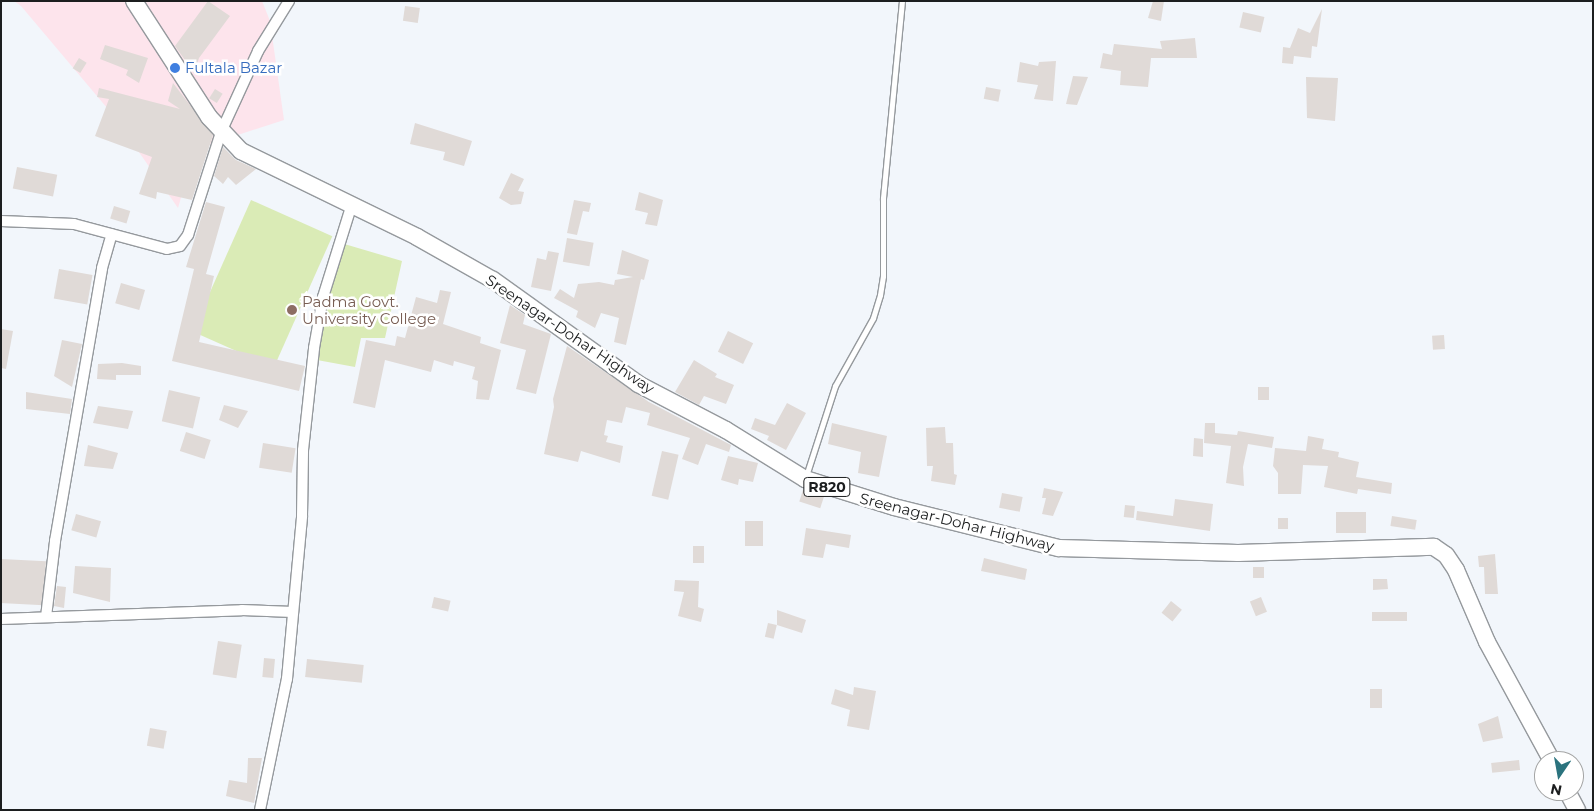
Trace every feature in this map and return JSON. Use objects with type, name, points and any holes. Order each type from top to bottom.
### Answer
[{"type":"main road","name":"Sreenagar-Dohar Highway","points":[[134,1],[221,132],[241,151],[351,207],[417,237],[493,280],[638,384],[726,430],[805,478],[894,507],[1059,548],[1238,553],[1415,545],[1434,547],[1446,555],[1456,570],[1487,642],[1547,751]]},
{"type":"street","points":[[1,220],[74,224],[167,249],[180,246],[188,235],[221,132],[258,51],[289,1]]},
{"type":"street","points":[[260,810],[287,679],[302,516],[303,450],[314,348],[322,297],[351,207]]},
{"type":"street","points":[[46,617],[55,542],[102,268],[112,234]]},
{"type":"street","points":[[1,619],[293,612]]},
{"type":"lane","points":[[805,478],[836,386],[873,318],[884,276],[883,198],[902,1]]},
{"type":"shaded area","name":"Fultala Bazar","points":[[14,1],[262,1],[270,21],[284,120],[195,149],[178,208],[113,115],[21,6]]},
{"type":"green space","points":[[251,200],[332,236],[274,368],[192,332]]},
{"type":"green space","points":[[341,243],[402,261],[385,338],[361,338],[355,367],[317,360]]},
{"type":"building","points":[[208,1],[230,16],[199,58],[194,73],[175,46]]},
{"type":"building","points":[[1153,1],[1164,1],[1161,21],[1148,18]]},
{"type":"building","points":[[405,6],[420,8],[418,23],[403,21]]},
{"type":"building","points":[[1322,9],[1317,47],[1312,46],[1311,58],[1294,56],[1293,64],[1282,63],[1283,47],[1290,48],[1298,28],[1310,33]]},
{"type":"building","points":[[1243,12],[1264,17],[1261,33],[1239,28]]},
{"type":"building","points":[[1195,38],[1197,58],[1151,58],[1148,87],[1120,85],[1121,71],[1100,68],[1103,53],[1112,55],[1114,44],[1162,49],[1160,41]]},
{"type":"building","points":[[105,45],[148,58],[139,83],[126,75],[128,70],[100,59]]},
{"type":"building","points":[[79,58],[87,63],[80,73],[73,68]]},
{"type":"building","points":[[1056,61],[1053,101],[1034,99],[1038,85],[1017,82],[1020,62],[1038,66],[1039,62]]},
{"type":"building","points":[[1073,76],[1088,77],[1077,105],[1066,104]]},
{"type":"building","points":[[1306,77],[1338,78],[1335,121],[1307,118]]},
{"type":"building","points":[[173,83],[213,135],[192,200],[157,192],[156,199],[139,194],[152,157],[95,136],[109,99],[97,97],[99,88],[180,109],[168,101]]},
{"type":"building","points":[[986,87],[1001,90],[998,102],[984,99]]},
{"type":"building","points":[[215,89],[223,94],[217,103],[209,98]]},
{"type":"building","points":[[415,123],[472,141],[464,166],[443,160],[445,152],[410,144]]},
{"type":"building","points":[[223,147],[236,160],[256,169],[236,185],[228,177],[223,184],[214,176]]},
{"type":"building","points":[[17,167],[57,175],[53,196],[13,189]]},
{"type":"building","points":[[511,173],[524,179],[518,191],[524,192],[521,204],[511,205],[499,198]]},
{"type":"building","points":[[639,192],[663,200],[657,226],[645,224],[648,213],[635,210]]},
{"type":"building","points":[[574,200],[591,203],[589,212],[583,211],[577,235],[567,233]]},
{"type":"building","points":[[206,202],[225,207],[206,274],[214,276],[199,342],[305,366],[299,391],[172,361],[194,269],[186,267]]},
{"type":"building","points":[[114,206],[130,211],[126,223],[110,218]]},
{"type":"building","points":[[567,238],[594,243],[589,266],[563,262]]},
{"type":"building","points":[[622,250],[649,260],[644,280],[641,279],[626,345],[614,342],[619,318],[601,313],[595,328],[576,317],[578,311],[554,298],[560,289],[574,298],[578,284],[599,282],[614,285],[615,280],[633,277],[617,274]]},
{"type":"building","points":[[548,251],[559,253],[551,291],[531,287],[537,258],[546,260]]},
{"type":"building","points":[[59,269],[92,275],[87,304],[54,299]]},
{"type":"building","points":[[121,283],[145,290],[139,310],[115,303]]},
{"type":"building","points":[[440,290],[451,292],[443,324],[481,337],[480,343],[501,350],[489,400],[476,399],[478,381],[472,379],[475,367],[454,361],[453,366],[434,360],[431,372],[385,360],[375,408],[353,403],[366,340],[395,346],[397,336],[405,338],[416,297],[437,303]]},
{"type":"building","points":[[510,305],[525,315],[523,324],[551,334],[536,394],[516,389],[526,350],[500,343]]},
{"type":"building","points":[[1,329],[13,331],[6,369],[1,368]]},
{"type":"building","points":[[728,331],[753,343],[743,364],[718,352]]},
{"type":"building","points":[[1444,335],[1445,349],[1433,350],[1432,336]]},
{"type":"building","points":[[62,340],[82,344],[72,387],[54,376]]},
{"type":"building","points":[[567,346],[649,402],[731,445],[729,452],[706,444],[698,465],[682,459],[690,438],[647,425],[650,413],[626,407],[622,423],[607,420],[604,435],[608,436],[606,442],[623,446],[620,463],[581,451],[578,462],[544,454],[554,407],[553,399]]},
{"type":"building","points":[[694,360],[717,374],[715,377],[734,385],[726,404],[704,396],[699,405],[675,392]]},
{"type":"building","points":[[122,363],[141,366],[141,375],[116,375],[116,380],[97,379],[98,364]]},
{"type":"building","points":[[1258,387],[1269,387],[1269,400],[1258,400]]},
{"type":"building","points":[[169,390],[200,397],[193,428],[162,421]]},
{"type":"building","points":[[26,392],[72,399],[70,414],[26,409]]},
{"type":"building","points":[[787,403],[806,413],[786,450],[767,440],[769,436],[751,429],[755,418],[775,425]]},
{"type":"building","points":[[224,405],[248,411],[238,428],[219,420]]},
{"type":"building","points":[[98,406],[133,411],[128,429],[93,423]]},
{"type":"building","points":[[832,423],[887,436],[879,477],[858,473],[861,452],[828,444]]},
{"type":"building","points":[[1205,423],[1215,423],[1215,433],[1237,435],[1238,431],[1274,437],[1272,448],[1248,444],[1243,467],[1244,486],[1226,483],[1231,446],[1204,443]]},
{"type":"building","points":[[945,427],[946,443],[953,443],[954,474],[957,475],[955,485],[931,481],[933,466],[927,466],[926,428]]},
{"type":"building","points":[[186,432],[211,440],[205,459],[180,451]]},
{"type":"building","points":[[1308,436],[1324,439],[1322,449],[1339,452],[1338,457],[1359,462],[1356,477],[1392,483],[1391,494],[1358,489],[1357,494],[1324,487],[1328,466],[1303,465],[1301,494],[1278,494],[1278,473],[1273,466],[1275,448],[1306,451]]},
{"type":"building","points":[[1194,438],[1203,439],[1203,457],[1193,456]]},
{"type":"building","points":[[263,443],[296,448],[292,473],[259,468]]},
{"type":"building","points":[[88,445],[118,453],[113,469],[84,466]]},
{"type":"building","points":[[662,451],[679,455],[668,500],[652,496]]},
{"type":"building","points":[[728,456],[758,463],[753,482],[739,479],[738,485],[721,480]]},
{"type":"building","points":[[1044,488],[1063,492],[1053,516],[1042,514],[1046,498],[1042,498]]},
{"type":"building","points":[[803,490],[824,497],[820,508],[799,501]]},
{"type":"building","points":[[1002,493],[1023,497],[1020,512],[999,508]]},
{"type":"building","points":[[1175,499],[1213,504],[1210,531],[1136,520],[1137,511],[1173,516]]},
{"type":"building","points":[[1125,505],[1135,506],[1134,518],[1124,517]]},
{"type":"building","points":[[1336,512],[1366,512],[1366,533],[1336,533]]},
{"type":"building","points":[[76,514],[101,521],[96,538],[71,530]]},
{"type":"building","points":[[1392,516],[1417,520],[1415,530],[1390,526]]},
{"type":"building","points":[[1278,518],[1288,518],[1288,529],[1278,529]]},
{"type":"building","points":[[745,521],[763,521],[763,546],[745,546]]},
{"type":"building","points":[[806,528],[851,535],[849,548],[826,544],[823,558],[802,555]]},
{"type":"building","points":[[693,546],[704,546],[704,563],[693,563]]},
{"type":"building","points":[[1495,554],[1498,594],[1485,594],[1484,567],[1479,567],[1478,556]]},
{"type":"building","points":[[984,558],[1027,569],[1025,580],[981,571]]},
{"type":"building","points":[[1,559],[46,561],[44,605],[1,603]]},
{"type":"building","points":[[75,566],[111,568],[110,602],[73,593]]},
{"type":"building","points":[[1253,567],[1264,567],[1264,578],[1253,578]]},
{"type":"building","points":[[1373,579],[1387,579],[1388,589],[1373,590]]},
{"type":"building","points":[[675,580],[699,581],[698,607],[704,609],[701,622],[678,616],[684,592],[674,591]]},
{"type":"building","points":[[57,586],[66,587],[64,608],[54,606]]},
{"type":"building","points":[[434,597],[451,601],[448,612],[432,608]]},
{"type":"building","points":[[1261,597],[1267,612],[1256,616],[1250,601]]},
{"type":"building","points":[[1171,601],[1182,610],[1172,621],[1162,613]]},
{"type":"building","points":[[777,610],[806,620],[802,633],[777,625]]},
{"type":"building","points":[[1372,612],[1407,612],[1407,621],[1372,621]]},
{"type":"building","points":[[768,623],[777,625],[774,639],[765,637]]},
{"type":"building","points":[[218,641],[242,645],[236,678],[213,675]]},
{"type":"building","points":[[264,658],[275,659],[273,678],[262,677]]},
{"type":"building","points":[[307,659],[364,665],[362,683],[305,677]]},
{"type":"building","points":[[854,687],[876,691],[869,730],[847,726],[850,710],[831,704],[835,689],[853,695]]},
{"type":"building","points":[[1370,689],[1382,689],[1382,708],[1370,708]]},
{"type":"building","points":[[1498,716],[1503,738],[1483,742],[1478,724]]},
{"type":"building","points":[[150,728],[167,731],[164,749],[147,746]]},
{"type":"building","points":[[248,758],[262,758],[254,803],[226,796],[229,780],[247,783]]},
{"type":"building","points":[[1519,760],[1520,770],[1492,773],[1491,763]]},
{"type":"place","name":"Fultala Bazar","points":[[175,68]]},
{"type":"place","name":"Padma Govt. University College","points":[[292,310]]}]
